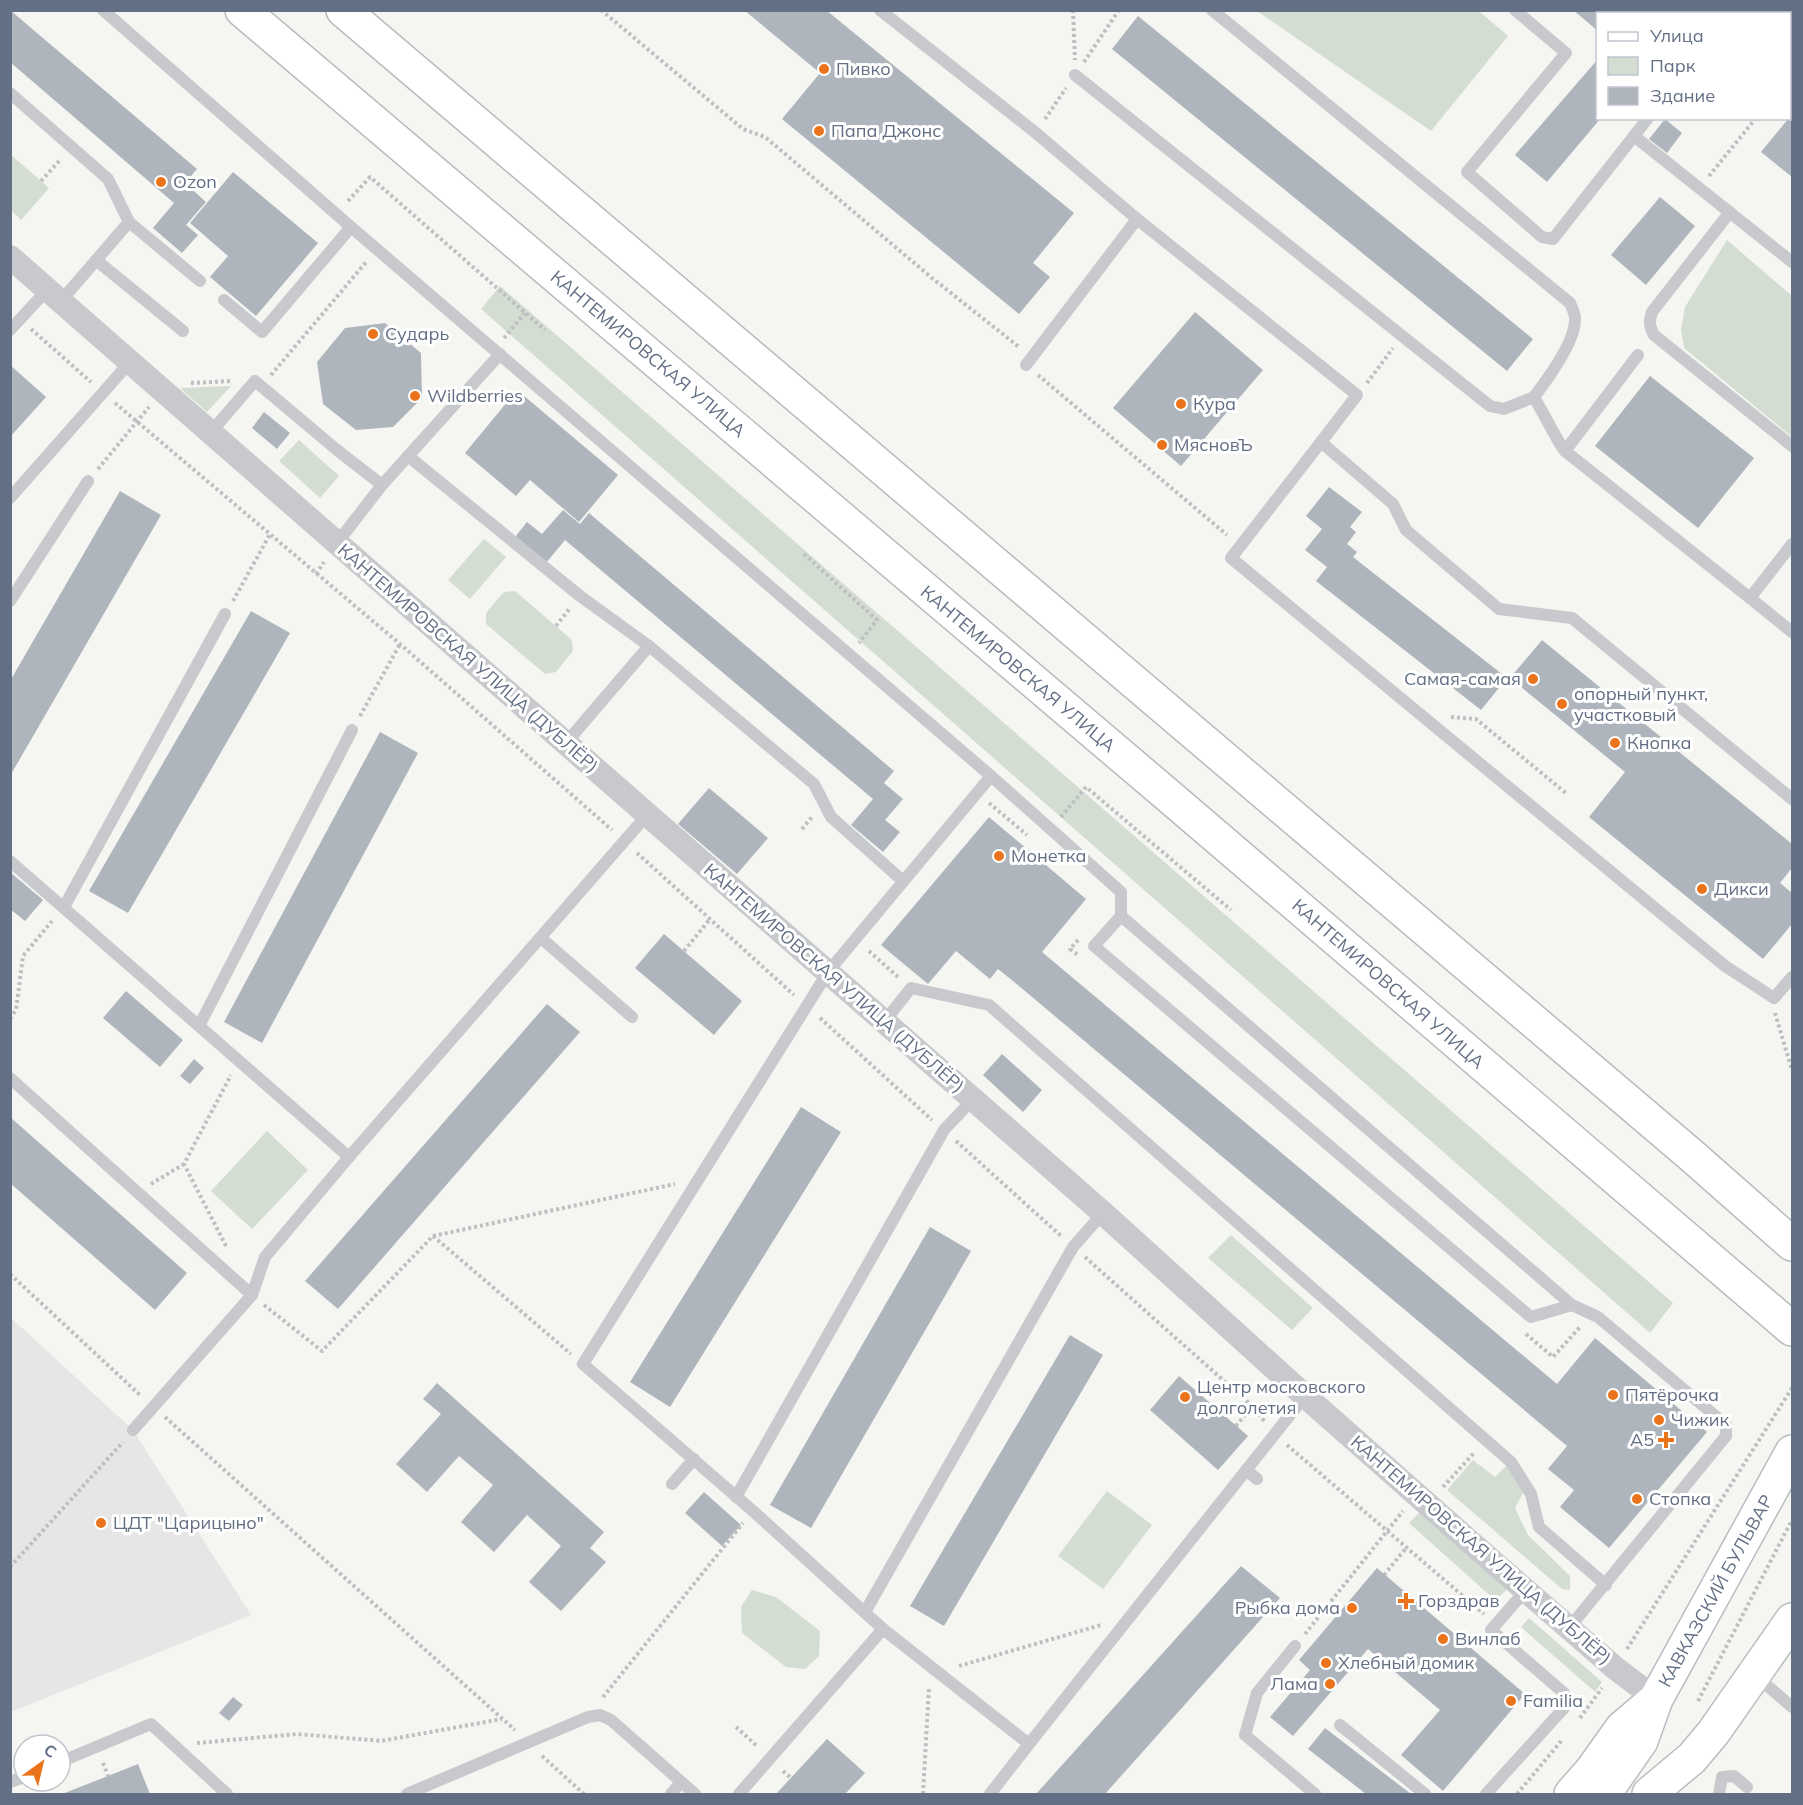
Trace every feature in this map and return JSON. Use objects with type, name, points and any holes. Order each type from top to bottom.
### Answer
[{"type":"main road","name":"КАНТЕМИРОВСКАЯ УЛИЦА","points":[[242,10],[1792,1329]]},
{"type":"main road","points":[[343,10],[1682,1147],[1792,1244]]},
{"type":"main road","name":"КАВКАЗСКИЙ БУЛЬВАР","points":[[1604,1794],[1641,1741],[1656,1699],[1792,1452]]},
{"type":"main road","points":[[1649,1794],[1692,1758],[1713,1733],[1792,1620]]},
{"type":"main road","name":"КАВКАЗСКИЙ БУЛЬВАР","points":[[1571,1794],[1592,1770],[1622,1728],[1656,1699]]},
{"type":"street","name":"КАНТЕМИРОВСКАЯ УЛИЦА (ДУБЛЁР)","points":[[10,257],[1103,1213],[1421,1499],[1615,1668],[1656,1699]]},
{"type":"lane","points":[[103,10],[351,227],[991,776],[1121,892],[1120,916],[1094,946],[1531,1317],[1572,1305]]},
{"type":"lane","points":[[880,10],[1036,133],[1137,219],[1357,395],[1231,558],[1725,966],[1774,998],[1792,977]]},
{"type":"lane","points":[[1075,75],[1490,406],[1503,410],[1534,397],[1552,374],[1574,330],[1575,316],[1570,303],[1212,10]]},
{"type":"lane","points":[[1515,10],[1566,53],[1467,172],[1542,237],[1553,239],[1646,120]]},
{"type":"lane","points":[[10,93],[108,178],[129,222],[200,280]]},
{"type":"lane","points":[[1634,136],[1792,262]]},
{"type":"lane","points":[[1730,212],[1652,312],[1649,320],[1650,327],[1654,334],[1792,446]]},
{"type":"lane","points":[[1029,361],[1137,219]]},
{"type":"lane","points":[[10,330],[96,260],[129,222]]},
{"type":"lane","points":[[224,300],[262,332],[351,227]]},
{"type":"lane","points":[[96,260],[183,331]]},
{"type":"lane","points":[[336,543],[382,484],[498,352]]},
{"type":"lane","points":[[1564,451],[1638,355]]},
{"type":"lane","points":[[10,498],[130,362]]},
{"type":"lane","points":[[211,432],[255,387],[382,484]]},
{"type":"lane","points":[[1534,397],[1564,451],[1792,632]]},
{"type":"lane","points":[[1321,442],[1393,504],[1406,530],[1499,609],[1572,618],[1792,799]]},
{"type":"lane","points":[[408,456],[580,596],[649,646],[814,784],[831,817],[903,881]]},
{"type":"lane","points":[[10,601],[88,481]]},
{"type":"lane","points":[[1750,598],[1792,544]]},
{"type":"lane","points":[[64,907],[225,615]]},
{"type":"lane","points":[[566,743],[649,646]]},
{"type":"lane","points":[[199,1026],[352,730]]},
{"type":"lane","points":[[991,776],[828,972],[584,1364],[884,1629],[1029,1744]]},
{"type":"lane","points":[[133,1430],[252,1295],[265,1257],[349,1157],[647,815]]},
{"type":"lane","points":[[10,861],[349,1157]]},
{"type":"lane","points":[[1120,916],[1572,1305],[1598,1317],[1726,1425],[1726,1436],[1569,1628]]},
{"type":"lane","points":[[541,938],[632,1017]]},
{"type":"lane","points":[[884,1022],[911,988],[989,1005],[1511,1462],[1531,1494],[1539,1527],[1605,1585]]},
{"type":"lane","points":[[10,1078],[252,1295]]},
{"type":"lane","points":[[736,1497],[944,1130],[973,1099]]},
{"type":"lane","points":[[865,1612],[1073,1247],[1103,1213]]},
{"type":"lane","points":[[990,1794],[1305,1396]]},
{"type":"lane","points":[[672,1484],[694,1459]]},
{"type":"lane","points":[[1246,1470],[1257,1479]]},
{"type":"lane","points":[[1486,1794],[1564,1708],[1567,1701],[1564,1693],[1491,1630],[1526,1590]]},
{"type":"lane","points":[[739,1794],[884,1629]]},
{"type":"lane","points":[[1295,1647],[1257,1694],[1245,1735],[1315,1794]]},
{"type":"lane","points":[[1754,1674],[1792,1707]]},
{"type":"lane","points":[[407,1794],[588,1717],[600,1715],[610,1720],[694,1794]]},
{"type":"lane","points":[[72,1757],[151,1725],[227,1794]]},
{"type":"lane","points":[[1340,1725],[1425,1794]]},
{"type":"lane","points":[[1719,1794],[1722,1777],[1734,1776],[1748,1787]]},
{"type":"lane","points":[[671,1794],[681,1782]]},
{"type":"path","points":[[601,10],[743,129],[765,138],[932,278],[1240,546]]},
{"type":"path","points":[[1073,10],[1075,75]]},
{"type":"path","points":[[1036,133],[1119,10]]},
{"type":"path","points":[[1700,188],[1754,120]]},
{"type":"path","points":[[41,182],[71,147]]},
{"type":"path","points":[[337,214],[370,177],[545,330]]},
{"type":"path","points":[[180,384],[239,380],[255,387],[370,257]]},
{"type":"path","points":[[498,352],[525,313]]},
{"type":"path","points":[[20,320],[400,644],[624,840],[1252,1406],[1274,1434],[1496,1624]]},
{"type":"path","points":[[1357,395],[1402,336]]},
{"type":"path","points":[[88,481],[137,422]]},
{"type":"path","points":[[225,615],[270,534]]},
{"type":"path","points":[[804,554],[878,621],[849,654]]},
{"type":"path","points":[[352,730],[400,644]]},
{"type":"path","points":[[1421,714],[1476,720],[1567,794]]},
{"type":"path","points":[[1050,830],[1086,787],[1231,910]]},
{"type":"path","points":[[10,1019],[16,1010],[23,956],[64,907]]},
{"type":"path","points":[[684,951],[710,919]]},
{"type":"path","points":[[1774,998],[1775,1015],[1792,1070]]},
{"type":"path","points":[[138,1192],[184,1164],[239,1061]]},
{"type":"path","points":[[184,1164],[231,1255]]},
{"type":"path","points":[[252,1295],[322,1350],[433,1236],[697,1180]]},
{"type":"path","points":[[433,1236],[584,1364]]},
{"type":"path","points":[[10,1274],[152,1406],[584,1794]]},
{"type":"path","points":[[1615,1668],[1792,1388]]},
{"type":"path","points":[[1236,1426],[1252,1406]]},
{"type":"path","points":[[10,1567],[133,1430]]},
{"type":"path","points":[[1295,1647],[1406,1509],[1446,1486],[1486,1440]]},
{"type":"path","points":[[598,1703],[753,1511]]},
{"type":"path","points":[[1693,1709],[1792,1520]]},
{"type":"path","points":[[1384,1575],[1407,1547]]},
{"type":"path","points":[[1357,1558],[1362,1563]]},
{"type":"path","points":[[922,1794],[934,1669],[1130,1617]]},
{"type":"path","points":[[174,1745],[297,1734],[381,1741],[502,1719]]},
{"type":"shaded area","name":"ЦДТ \"Царицыно\"","points":[[10,1317],[133,1430],[251,1615],[11,1712]]},
{"type":"green space","points":[[1257,11],[1479,11],[1508,36],[1431,131]]},
{"type":"green space","points":[[11,155],[49,188],[21,220],[11,210]]},
{"type":"green space","points":[[1727,240],[1792,296],[1792,437],[1684,348],[1681,330],[1685,307]]},
{"type":"green space","points":[[500,286],[1673,1303],[1650,1333],[481,309]]},
{"type":"green space","points":[[231,386],[207,412],[180,388]]},
{"type":"green space","points":[[299,440],[339,476],[320,498],[279,461]]},
{"type":"green space","points":[[484,539],[506,557],[470,599],[448,580]]},
{"type":"green space","points":[[515,591],[572,640],[573,651],[556,672],[545,674],[486,624],[486,613],[504,592]]},
{"type":"green space","points":[[267,1131],[308,1170],[252,1229],[211,1191]]},
{"type":"green space","points":[[1231,1235],[1313,1308],[1292,1330],[1208,1258]]},
{"type":"green space","points":[[1473,1460],[1495,1477],[1507,1465],[1524,1491],[1515,1508],[1528,1535],[1570,1576],[1570,1590],[1562,1589],[1447,1490]]},
{"type":"green space","points":[[1107,1491],[1152,1525],[1103,1589],[1058,1556]]},
{"type":"green space","points":[[1423,1509],[1509,1588],[1495,1600],[1409,1523]]},
{"type":"green space","points":[[752,1590],[776,1597],[820,1631],[819,1656],[805,1669],[786,1667],[742,1633],[741,1607]]},
{"type":"green space","points":[[1529,1618],[1602,1682],[1595,1692],[1521,1627]]},
{"type":"building","points":[[10,10],[197,169],[185,183],[206,202],[186,225],[198,235],[182,253],[153,228],[174,203],[10,62]]},
{"type":"building","points":[[744,10],[826,10],[1074,213],[1033,263],[1050,277],[1019,314],[782,119],[820,73]]},
{"type":"building","points":[[1573,10],[1639,10],[1638,12],[1596,12],[1596,29]]},
{"type":"building","points":[[1138,16],[1533,339],[1507,371],[1112,49]]},
{"type":"building","points":[[1596,61],[1596,120],[1599,120],[1547,182],[1515,155]]},
{"type":"building","points":[[1664,120],[1682,133],[1667,153],[1649,139]]},
{"type":"building","points":[[1787,120],[1792,122],[1792,177],[1761,152]]},
{"type":"building","points":[[233,172],[318,243],[256,316],[210,277],[228,256],[190,223]]},
{"type":"building","points":[[1660,197],[1695,226],[1646,285],[1611,255]]},
{"type":"building","points":[[1195,312],[1263,370],[1181,466],[1113,408]]},
{"type":"building","points":[[385,323],[421,353],[422,398],[393,427],[356,430],[323,404],[317,362],[345,328]]},
{"type":"building","points":[[10,365],[46,397],[10,437]]},
{"type":"building","points":[[1650,376],[1754,458],[1698,528],[1595,446]]},
{"type":"building","points":[[517,390],[618,475],[579,522],[530,480],[516,496],[465,453]]},
{"type":"building","points":[[264,412],[290,433],[277,449],[252,428]]},
{"type":"building","points":[[1329,487],[1362,512],[1350,527],[1356,532],[1347,544],[1357,552],[1353,557],[1507,678],[1481,710],[1316,581],[1327,567],[1305,550],[1322,529],[1306,516]]},
{"type":"building","points":[[120,491],[161,515],[10,776],[10,681]]},
{"type":"building","points":[[563,510],[580,524],[589,513],[894,771],[884,783],[903,799],[885,820],[900,832],[883,852],[851,825],[873,799],[565,540],[546,563],[515,537],[527,522],[542,534]]},
{"type":"building","points":[[251,611],[290,633],[128,913],[89,891]]},
{"type":"building","points":[[1542,640],[1792,844],[1792,868],[1780,883],[1792,893],[1792,924],[1763,959],[1589,817],[1625,772],[1510,678]]},
{"type":"building","points":[[380,732],[418,753],[262,1043],[224,1022]]},
{"type":"building","points":[[709,788],[768,838],[737,874],[678,824]]},
{"type":"building","points":[[989,817],[1086,899],[1042,952],[1557,1384],[1595,1338],[1707,1432],[1609,1548],[1560,1507],[1574,1490],[1548,1469],[1567,1446],[1013,981],[998,969],[990,979],[956,951],[928,984],[881,945]]},
{"type":"building","points":[[10,872],[43,900],[25,921],[10,909]]},
{"type":"building","points":[[664,934],[742,1001],[714,1035],[635,968]]},
{"type":"building","points":[[126,991],[183,1040],[160,1067],[103,1018]]},
{"type":"building","points":[[547,1004],[580,1032],[338,1309],[305,1281]]},
{"type":"building","points":[[1002,1054],[1042,1090],[1023,1112],[983,1075]]},
{"type":"building","points":[[194,1059],[204,1068],[190,1084],[180,1076]]},
{"type":"building","points":[[801,1107],[841,1132],[670,1407],[630,1382]]},
{"type":"building","points":[[10,1117],[187,1273],[155,1310],[10,1183]]},
{"type":"building","points":[[930,1227],[971,1251],[811,1528],[770,1505]]},
{"type":"building","points":[[1070,1335],[1103,1355],[944,1626],[910,1606]]},
{"type":"building","points":[[1179,1376],[1248,1436],[1218,1470],[1150,1410]]},
{"type":"building","points":[[437,1383],[604,1532],[590,1548],[606,1562],[561,1611],[529,1582],[561,1546],[527,1515],[494,1552],[461,1522],[493,1485],[459,1456],[427,1492],[396,1464],[441,1414],[423,1399]]},
{"type":"building","points":[[704,1492],[741,1525],[722,1546],[685,1513]]},
{"type":"building","points":[[1241,1566],[1280,1598],[1105,1794],[1036,1794]]},
{"type":"building","points":[[1377,1568],[1525,1694],[1443,1791],[1401,1755],[1440,1710],[1368,1649],[1293,1736],[1270,1717],[1310,1670],[1299,1660]]},
{"type":"building","points":[[233,1697],[243,1705],[229,1721],[219,1713]]},
{"type":"building","points":[[1325,1728],[1411,1794],[1366,1794],[1308,1749]]},
{"type":"building","points":[[827,1739],[865,1773],[845,1794],[776,1794]]},
{"type":"building","points":[[138,1764],[150,1794],[62,1794],[72,1793],[72,1790]]},
{"type":"place","name":"Пивко","points":[[824,69]]},
{"type":"place","name":"Папа Джонс","points":[[819,131]]},
{"type":"place","name":"Ozon","points":[[161,182]]},
{"type":"place","name":"Сударь","points":[[373,334]]},
{"type":"place","name":"Wildberries","points":[[415,396]]},
{"type":"place","name":"Кура","points":[[1181,404]]},
{"type":"place","name":"МясновЪ","points":[[1162,445]]},
{"type":"place","name":"Самая-самая","points":[[1533,679]]},
{"type":"place","name":"опорный пункт, участковый","points":[[1562,704]]},
{"type":"place","name":"Кнопка","points":[[1615,743]]},
{"type":"place","name":"Монетка","points":[[999,856]]},
{"type":"place","name":"Дикси","points":[[1702,889]]},
{"type":"place","name":"Пятёрочка","points":[[1613,1395]]},
{"type":"place","name":"Центр московского долголетия","points":[[1185,1397]]},
{"type":"place","name":"Чижик","points":[[1659,1420]]},
{"type":"place","name":"А5","points":[[1666,1440]]},
{"type":"place","name":"Стопка","points":[[1637,1499]]},
{"type":"place","name":"ЦДТ \"Царицыно\"","points":[[101,1523]]},
{"type":"place","name":"Горздрав","points":[[1406,1601]]},
{"type":"place","name":"Рыбка дома","points":[[1352,1608]]},
{"type":"place","name":"Винлаб","points":[[1443,1639]]},
{"type":"place","name":"Хлебный домик","points":[[1326,1663]]},
{"type":"place","name":"Лама","points":[[1330,1684]]},
{"type":"place","name":"Familia","points":[[1511,1701]]}]
